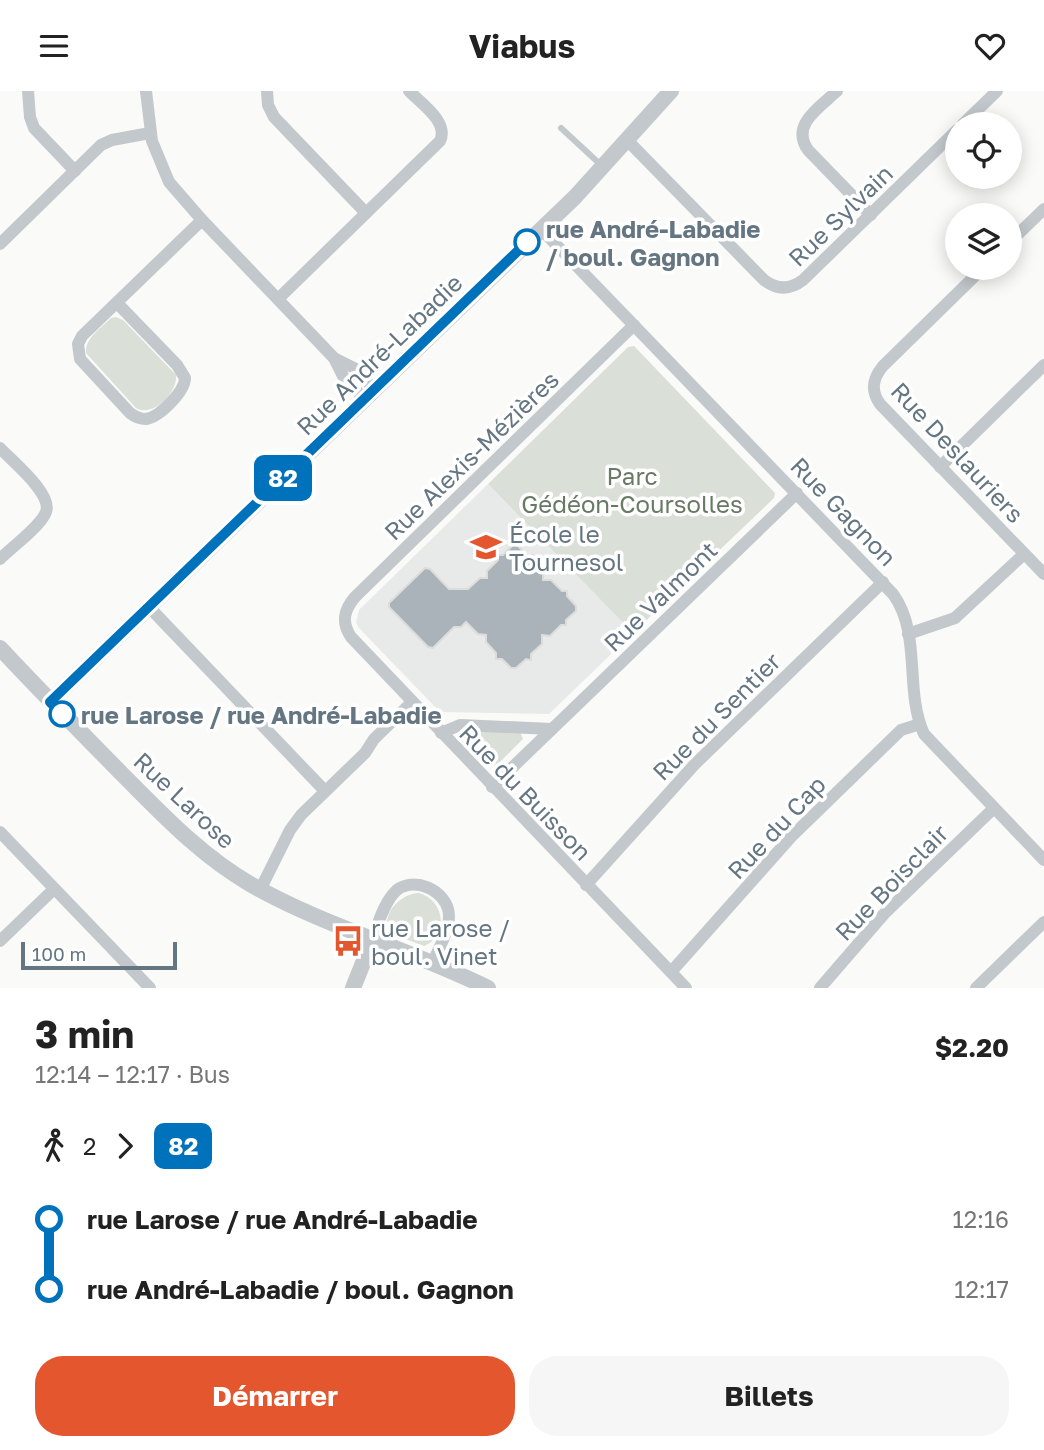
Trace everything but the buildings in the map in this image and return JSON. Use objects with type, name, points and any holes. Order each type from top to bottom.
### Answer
[{"type":"street","points":[[28,91],[30,117],[34,128],[75,171]]},
{"type":"street","points":[[146,91],[150,134],[159,163],[169,182],[334,358],[354,368],[370,395]]},
{"type":"street","points":[[267,91],[268,105],[274,117],[366,213]]},
{"type":"street","points":[[278,299],[442,139],[441,124],[409,91]]},
{"type":"street","name":"Rue André-Labadie","points":[[50,702],[541,229],[604,167],[671,91]]},
{"type":"street","points":[[837,91],[804,124],[803,141],[808,150],[871,215]]},
{"type":"street","points":[[975,112],[997,91]]},
{"type":"street","points":[[0,244],[108,142],[150,134]]},
{"type":"street","name":"Rue Sylvain","points":[[627,140],[764,280],[778,288],[789,288],[800,283],[945,142]]},
{"type":"street","points":[[1022,230],[1044,209]]},
{"type":"street","points":[[117,303],[177,365],[185,378],[183,390],[149,418],[133,415],[80,359],[77,353],[80,338],[202,220]]},
{"type":"street","name":"Rue Gagnon","points":[[541,229],[883,582],[902,608],[920,724],[932,744],[1044,860]]},
{"type":"street","name":"Rue Deslauriers","points":[[972,280],[883,366],[875,377],[873,387],[880,404],[1044,574]]},
{"type":"street","name":"Rue Alexis-Mézières","points":[[344,619],[349,604],[634,325]]},
{"type":"street","points":[[940,467],[1044,365]]},
{"type":"street","points":[[0,448],[42,491],[47,503],[42,519],[0,559]]},
{"type":"street","name":"Rue Valmont","points":[[492,787],[797,493]]},
{"type":"street","points":[[908,634],[955,618],[1024,554]]},
{"type":"street","name":"Rue du Sentier","points":[[586,885],[695,764],[883,582]]},
{"type":"street","points":[[149,607],[325,791]]},
{"type":"street","name":"Rue du Buisson","points":[[344,619],[351,636],[412,702],[686,988]]},
{"type":"street","name":"Rue Larose","points":[[0,648],[181,833],[220,865],[260,890],[302,910],[433,962],[488,988]]},
{"type":"street","points":[[260,890],[293,825],[412,702]]},
{"type":"street","name":"Rue du Cap","points":[[671,972],[791,837],[901,730],[920,724]]},
{"type":"street","points":[[441,733],[460,725],[552,729]]},
{"type":"street","name":"Rue Boisclair","points":[[820,988],[884,914],[994,809]]},
{"type":"street","points":[[0,832],[150,988]]},
{"type":"street","points":[[353,988],[389,900],[397,890],[415,884],[430,888],[445,900],[449,916],[433,962]]},
{"type":"street","points":[[0,941],[54,889]]},
{"type":"street","points":[[976,988],[1044,922]]},
{"type":"lane","points":[[561,128],[604,167]]},
{"type":"shaded area","name":"École le Tournesol","points":[[488,484],[633,633],[549,714],[440,712],[356,622],[359,610]]},
{"type":"green space","points":[[111,318],[123,320],[176,375],[176,382],[169,396],[150,409],[136,408],[86,353],[94,334]]},
{"type":"green space","name":"Parc Gédéon-Coursolles","points":[[634,346],[775,493],[774,498],[633,633],[488,484],[628,347]]},
{"type":"green space","points":[[469,731],[520,732],[523,739],[498,764],[493,765],[466,739]]},
{"type":"green space","points":[[419,893],[434,903],[441,918],[437,934],[424,946],[390,933],[387,926],[387,919],[394,906],[405,897]]},
{"type":"bus line","name":"82","points":[[62,714],[50,702],[527,242]]},
{"type":"place","name":"rue André-Labadie / boul. Gagnon","points":[[527,242]]},
{"type":"place","name":"École le Tournesol","points":[[486,547]]},
{"type":"place","name":"rue Larose / rue André-Labadie","points":[[62,714]]},
{"type":"place","name":"rue Larose / boul. Vinet","points":[[348,941]]}]
